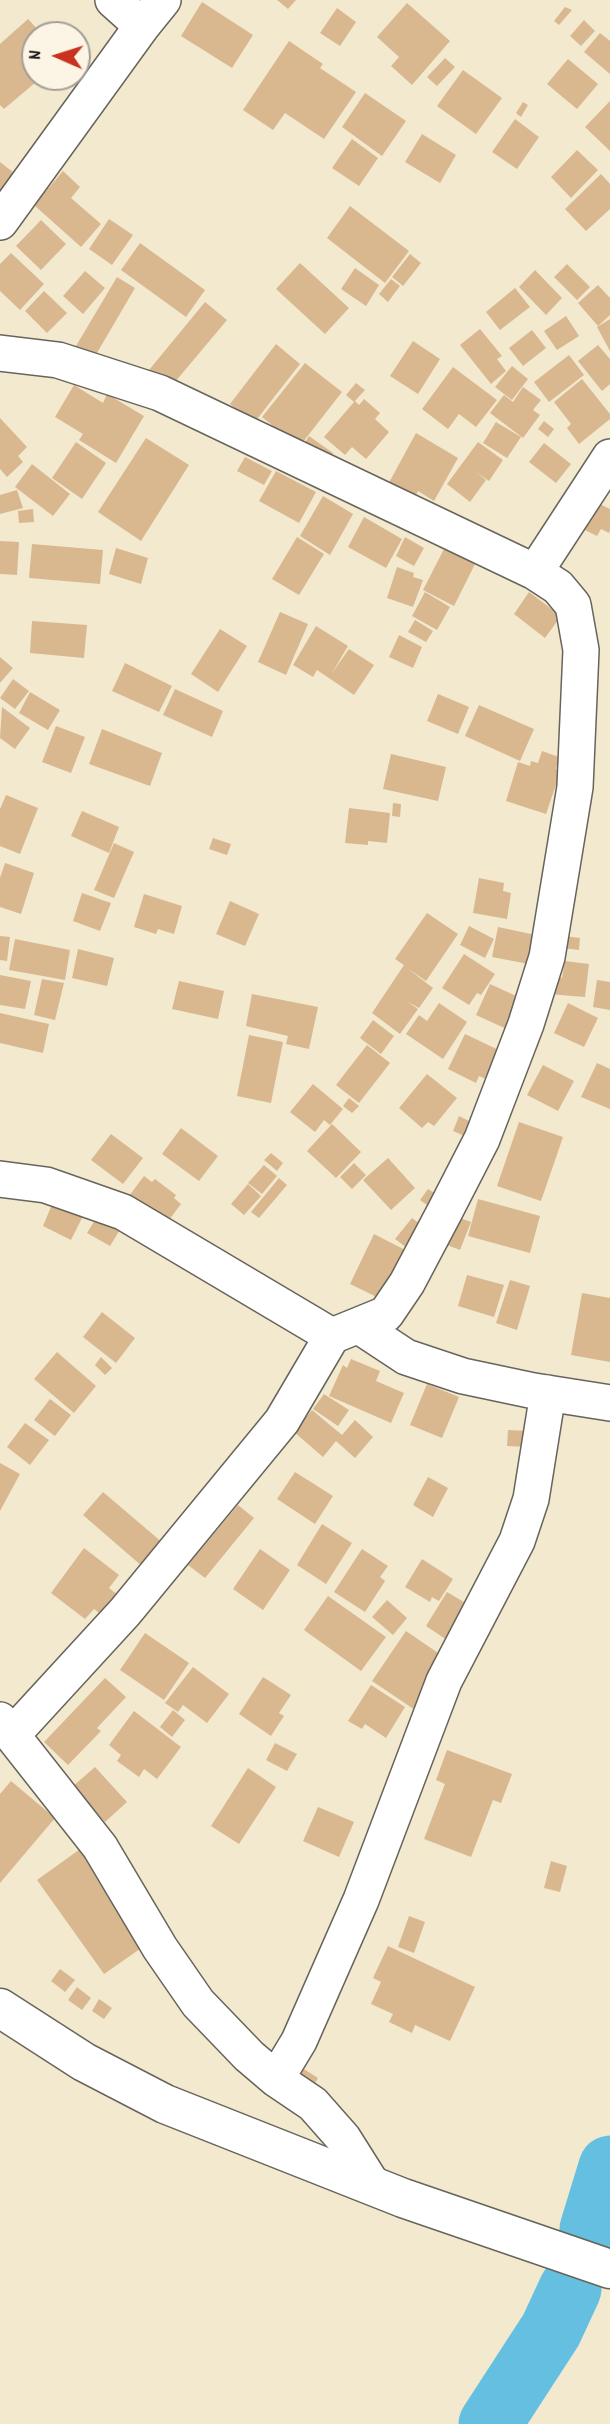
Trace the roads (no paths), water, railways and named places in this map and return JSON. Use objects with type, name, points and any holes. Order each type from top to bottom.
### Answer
[{"type":"street","points":[[0,222],[153,13],[113,0]]},
{"type":"street","points":[[0,353],[58,360],[160,393],[535,572],[558,587],[573,605],[582,650],[575,788],[547,957],[526,1024],[481,1139],[444,1213],[407,1283],[386,1314],[345,1331],[282,1421],[125,1612],[7,1727],[100,1847],[160,1948],[198,2003],[249,2056],[276,2079],[313,2104],[343,2138],[372,2184]]},
{"type":"street","points":[[535,572],[610,457]]},
{"type":"street","points":[[0,1179],[46,1185],[122,1212],[345,1331],[406,1357],[463,1376],[610,1403]]},
{"type":"street","points":[[276,2079],[299,2041],[362,1900],[444,1681],[517,1541],[531,1499],[548,1393]]},
{"type":"street","points":[[0,2008],[84,2062],[165,2104],[403,2198],[610,2269]]},
{"type":"waterway","points":[[591,2229],[610,2167]]},
{"type":"waterway","points":[[490,2424],[551,2330],[570,2289]]}]
